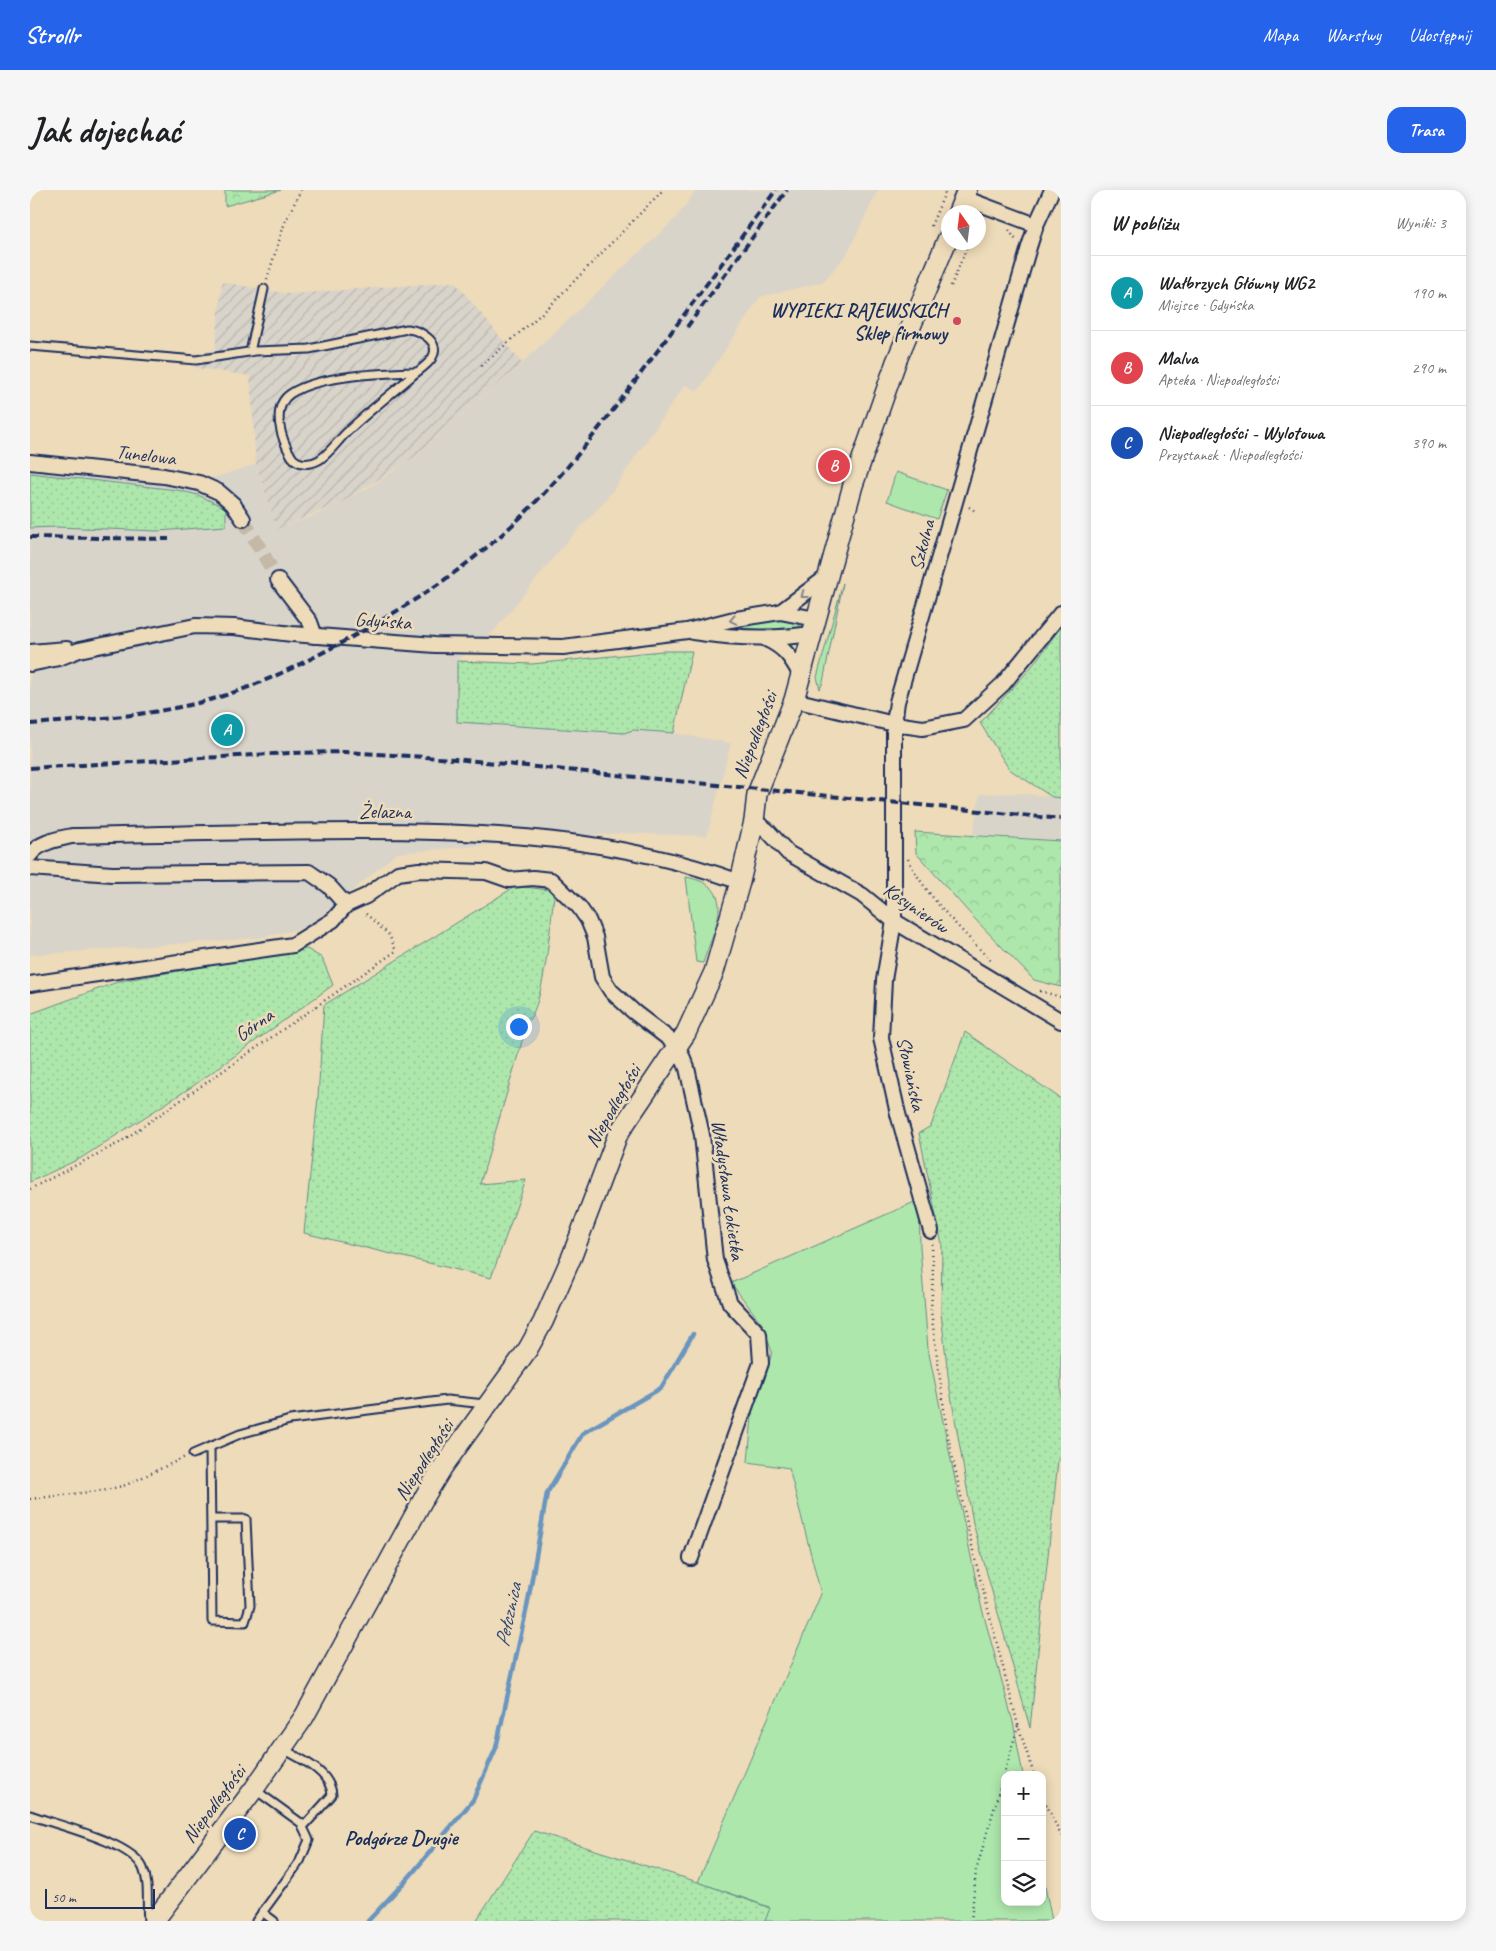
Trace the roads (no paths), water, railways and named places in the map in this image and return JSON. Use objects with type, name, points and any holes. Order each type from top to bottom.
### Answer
[{"type":"main road","name":"Niepodległości","points":[[154,1921],[254,1789],[282,1748],[334,1665],[442,1468],[528,1349],[543,1322],[572,1256],[618,1134],[686,1033],[714,972],[740,882],[754,821],[757,794],[794,700],[853,485],[896,362],[943,250]]},
{"type":"street","points":[[1052,190],[1061,196]]},
{"type":"street","name":"Szkolna","points":[[894,921],[894,724],[897,702],[1036,225],[1052,190]]},
{"type":"street","points":[[963,200],[1036,225]]},
{"type":"street","name":"Tunelowa","points":[[30,462],[164,476],[199,483],[219,492],[233,504],[243,519]]},
{"type":"street","name":"Gdyńska","points":[[30,664],[59,658],[78,650],[195,626],[234,627],[315,636],[435,645],[563,647],[687,631],[730,620],[780,612],[828,576]]},
{"type":"street","points":[[278,580],[310,622],[315,636]]},
{"type":"street","name":"Gdyńska","points":[[780,612],[814,627]]},
{"type":"street","points":[[794,700],[894,724],[923,728],[964,720],[1003,684],[1061,613]]},
{"type":"street","name":"Gdyńska","points":[[687,631],[726,637],[763,637],[814,627]]},
{"type":"street","points":[[763,637],[779,645],[790,655],[800,674]]},
{"type":"street","name":"Gdyńska","points":[[30,652],[61,649],[78,650]]},
{"type":"street","name":"Kosynierów","points":[[754,821],[767,830],[788,853],[862,895],[894,921],[1061,1021]]},
{"type":"street","name":"Żelazna","points":[[30,855],[33,850],[50,842],[72,836],[325,831],[509,834],[664,857],[740,882]]},
{"type":"street","points":[[30,868],[112,874],[308,872],[329,886],[346,905]]},
{"type":"street","points":[[30,984],[293,945],[333,920],[346,905],[366,896],[398,873],[419,870],[486,872],[509,880],[533,878],[552,880],[579,907],[588,920],[595,937],[602,977],[611,990],[677,1045]]},
{"type":"street","name":"Słowiańska","points":[[894,921],[884,980],[881,1038],[898,1114],[932,1231]]},
{"type":"street","name":"Władysława Łokietka","points":[[677,1045],[687,1068],[702,1135],[715,1260],[730,1303],[759,1334],[761,1363],[691,1558]]},
{"type":"lane","points":[[250,352],[264,289]]},
{"type":"lane","points":[[30,346],[196,360],[250,352],[309,349],[407,329],[416,330],[429,337],[434,351],[432,358],[416,372],[350,429],[319,460],[306,465],[295,460],[286,446],[280,428],[280,410],[289,395],[313,384],[377,373],[416,372]]},
{"type":"lane","points":[[194,1454],[240,1434],[290,1420],[447,1400],[490,1404]]},
{"type":"lane","points":[[210,1447],[212,1621],[245,1622],[250,1606],[246,1519],[211,1519]]},
{"type":"lane","points":[[282,1748],[326,1777],[332,1786],[332,1796],[303,1828]]},
{"type":"lane","points":[[254,1789],[301,1823],[309,1840],[300,1861],[256,1921]]},
{"type":"lane","points":[[30,1815],[103,1840],[134,1856],[143,1866],[148,1888],[148,1921]]},
{"type":"lane","points":[[262,1912],[274,1921]]},
{"type":"waterway","name":"Pełcznica","points":[[368,1921],[410,1876],[473,1800],[496,1748],[527,1607],[547,1493],[583,1433],[661,1388],[693,1334]]},
{"type":"tunnel","points":[[243,519],[278,580]]},
{"type":"railway","points":[[30,724],[160,711],[202,702],[238,691],[289,669],[339,644],[394,613],[447,578],[505,531],[571,462],[631,387],[776,190]]},
{"type":"railway","points":[[687,327],[787,190]]},
{"type":"railway","points":[[30,537],[169,539]]},
{"type":"railway","points":[[30,768],[289,753],[345,752],[455,759],[1061,819]]},
{"type":"place","name":"WYPIEKI RAJEWSKICH Sklep firmowy","points":[[957,321]]},
{"type":"place","name":"Malva","points":[[834,466]]},
{"type":"place","name":"Wałbrzych Główny WG2","points":[[227,730]]},
{"type":"place","name":"Niepodległości - Wylotowa","points":[[240,1834]]},
{"type":"district","name":"Podgórze Drugie","points":[[401,1838]]}]
